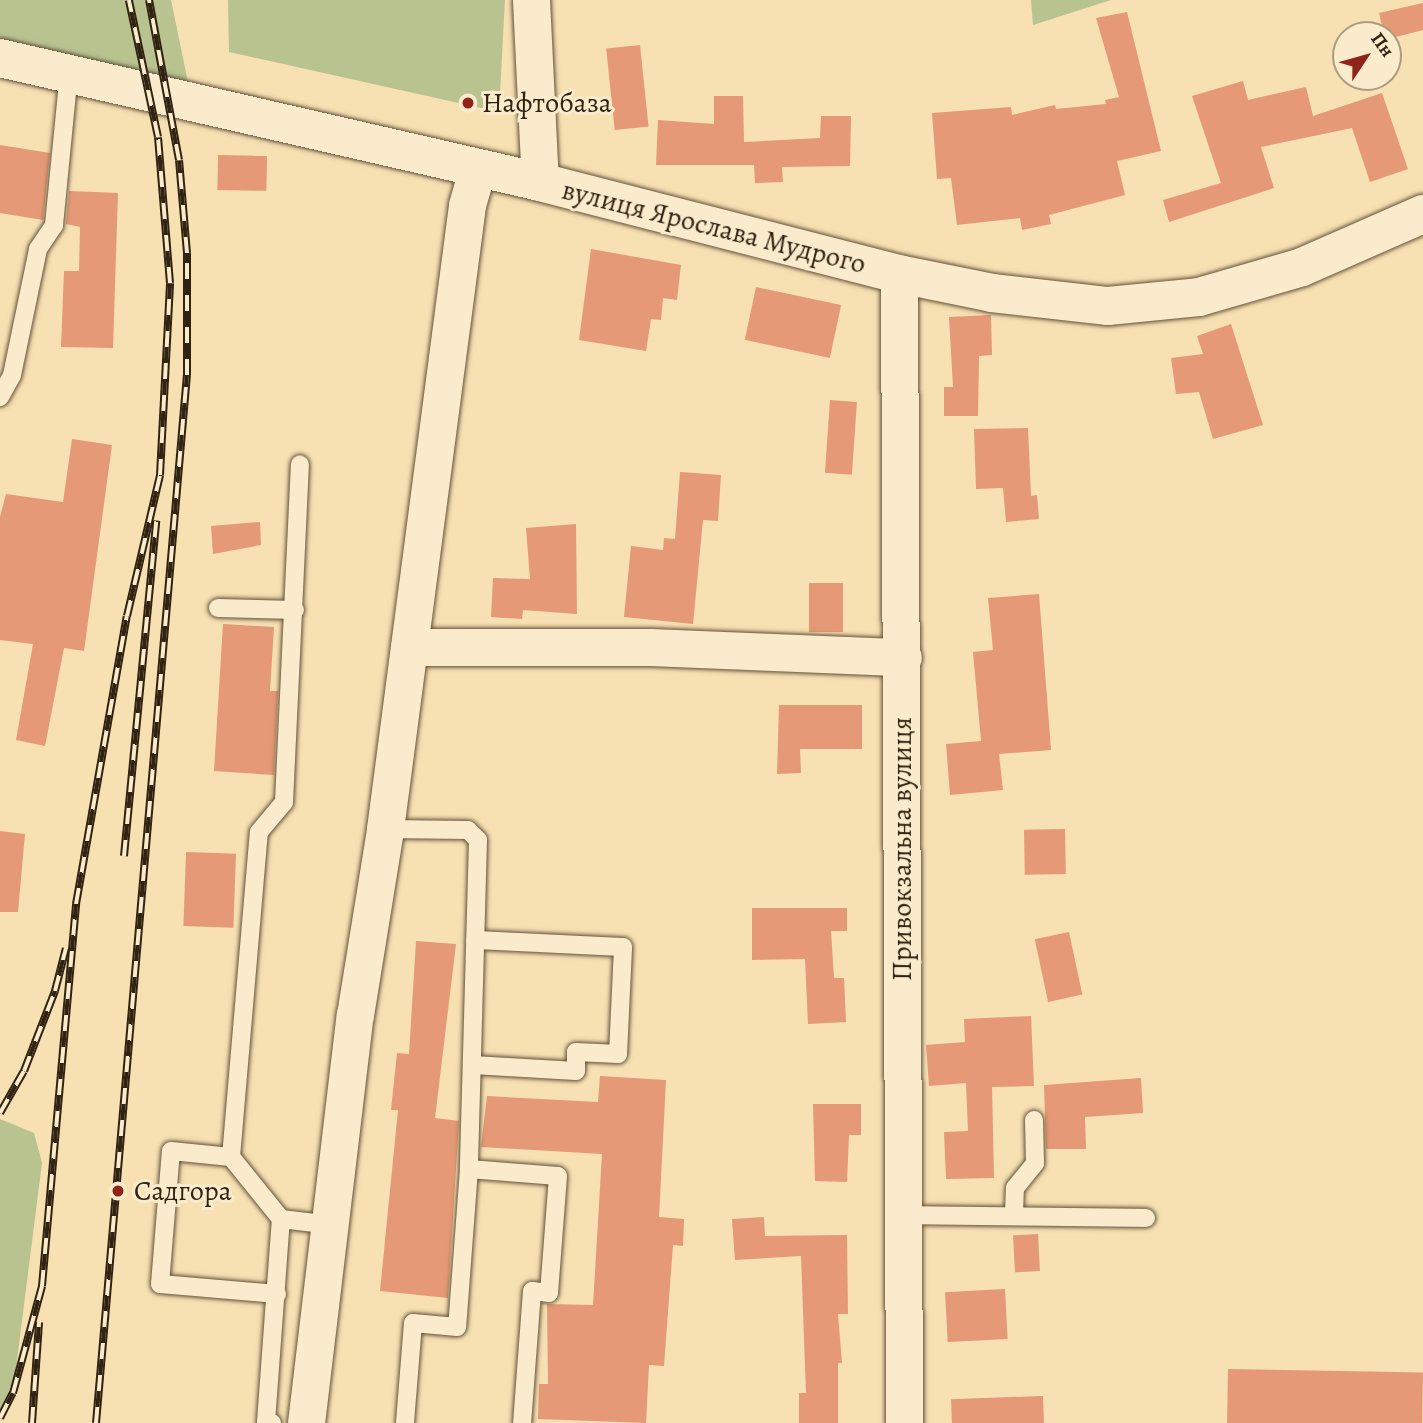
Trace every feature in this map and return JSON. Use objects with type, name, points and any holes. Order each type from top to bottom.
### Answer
[{"type":"main road","name":"вулиця Ярослава Мудрого","points":[[0,58],[477,169],[540,181],[899,274],[992,293],[1108,306],[1199,297],[1302,267],[1423,214]]},
{"type":"street","points":[[531,0],[540,181]]},
{"type":"street","points":[[306,1423],[332,1225],[355,1015],[385,830],[467,205],[477,169]]},
{"type":"street","name":"Привокзальна вулиця","points":[[899,274],[904,1423]]},
{"type":"street","points":[[410,647],[650,647],[902,657]]},
{"type":"lane","points":[[0,397],[12,375],[38,248],[54,225],[69,72]]},
{"type":"lane","points":[[272,1423],[266,1422],[281,1219],[231,1157],[259,832],[284,802],[300,464]]},
{"type":"lane","points":[[218,608],[295,610]]},
{"type":"lane","points":[[385,830],[468,830],[478,839],[469,1169],[457,1327],[413,1323],[405,1423]]},
{"type":"lane","points":[[473,1065],[576,1071],[576,1052],[618,1054],[623,947],[474,940]]},
{"type":"lane","points":[[1014,1214],[1015,1188],[1035,1163],[1034,1120]]},
{"type":"lane","points":[[231,1157],[171,1151],[159,1284],[277,1294]]},
{"type":"lane","points":[[469,1169],[558,1176],[549,1293],[532,1291],[522,1423]]},
{"type":"lane","points":[[902,1215],[1014,1214],[1146,1218]]},
{"type":"lane","points":[[281,1219],[332,1225]]},
{"type":"green space","points":[[0,0],[171,0],[194,111],[0,66]]},
{"type":"green space","points":[[228,0],[505,0],[499,112],[229,52]]},
{"type":"green space","points":[[1031,0],[1111,0],[1033,25]]},
{"type":"green space","points":[[0,1119],[34,1133],[42,1163],[15,1376],[0,1413]]},
{"type":"building","points":[[1423,3],[1423,30],[1402,35],[1402,21],[1381,21],[1379,13]]},
{"type":"building","points":[[1127,12],[1161,151],[1117,161],[1125,195],[1049,215],[1051,224],[1022,230],[1020,218],[957,225],[951,178],[937,179],[932,113],[1011,107],[1012,115],[1055,105],[1056,109],[1106,104],[1105,100],[1119,97],[1096,18]]},
{"type":"building","points":[[640,45],[649,127],[615,130],[606,49]]},
{"type":"building","points":[[1243,81],[1248,100],[1306,87],[1313,116],[1382,93],[1408,169],[1370,182],[1352,128],[1261,147],[1274,188],[1169,222],[1163,200],[1221,183],[1192,96]]},
{"type":"building","points":[[714,96],[743,96],[744,142],[820,138],[821,116],[851,116],[850,166],[782,167],[783,182],[755,183],[754,165],[656,165],[658,120],[714,124]]},
{"type":"building","points":[[0,145],[50,153],[43,220],[0,213]]},
{"type":"building","points":[[218,155],[267,156],[266,191],[217,190]]},
{"type":"building","points":[[69,191],[118,193],[113,348],[61,347],[64,271],[79,271],[80,227],[66,224]]},
{"type":"building","points":[[591,249],[681,265],[677,300],[663,298],[661,320],[651,319],[646,351],[579,340]]},
{"type":"building","points":[[756,287],[841,305],[830,358],[745,340]]},
{"type":"building","points":[[991,315],[992,355],[979,356],[978,416],[944,416],[944,387],[953,387],[949,317]]},
{"type":"building","points":[[1231,324],[1263,425],[1213,439],[1199,392],[1176,394],[1171,358],[1203,354],[1197,336]]},
{"type":"building","points":[[830,400],[857,402],[852,475],[825,473]]},
{"type":"building","points":[[1028,428],[1031,496],[1037,495],[1039,519],[1006,522],[1003,488],[976,489],[974,429]]},
{"type":"building","points":[[72,439],[112,445],[84,651],[64,648],[45,746],[16,740],[33,644],[0,640],[0,517],[6,494],[63,502]]},
{"type":"building","points":[[680,472],[721,475],[718,521],[703,520],[693,624],[624,617],[631,546],[663,550],[664,538],[675,539]]},
{"type":"building","points":[[260,522],[261,545],[213,554],[211,526]]},
{"type":"building","points":[[576,524],[577,614],[523,610],[522,619],[491,617],[493,578],[530,579],[526,528]]},
{"type":"building","points":[[809,583],[843,583],[843,632],[809,632]]},
{"type":"building","points":[[1039,594],[1051,750],[999,754],[1003,790],[950,795],[946,744],[981,741],[973,652],[993,650],[988,598]]},
{"type":"building","points":[[223,624],[274,627],[270,691],[278,691],[274,775],[214,771]]},
{"type":"building","points":[[779,705],[862,705],[862,749],[800,749],[801,773],[777,774]]},
{"type":"building","points":[[1065,829],[1066,874],[1025,875],[1024,830]]},
{"type":"building","points":[[0,831],[25,834],[18,912],[0,912]]},
{"type":"building","points":[[186,852],[236,854],[233,928],[183,926]]},
{"type":"building","points":[[752,908],[847,908],[847,931],[831,931],[834,978],[844,978],[846,1022],[808,1024],[805,959],[752,960]]},
{"type":"building","points":[[1069,932],[1082,995],[1048,1002],[1035,939]]},
{"type":"building","points":[[416,941],[456,944],[435,1118],[459,1121],[448,1298],[380,1291],[398,1110],[391,1110],[397,1053],[409,1054]]},
{"type":"building","points":[[1031,1016],[1034,1086],[992,1087],[994,1178],[946,1179],[944,1132],[968,1131],[966,1083],[929,1086],[926,1045],[965,1042],[964,1019]]},
{"type":"building","points":[[600,1076],[666,1080],[659,1217],[684,1219],[683,1246],[673,1245],[664,1366],[649,1365],[646,1423],[538,1419],[539,1384],[548,1384],[547,1304],[593,1305],[602,1154],[481,1147],[487,1096],[598,1102]]},
{"type":"building","points":[[1141,1078],[1143,1113],[1085,1117],[1086,1149],[1046,1149],[1044,1085]]},
{"type":"building","points":[[813,1104],[861,1104],[861,1135],[849,1135],[847,1182],[815,1181]]},
{"type":"building","points":[[764,1217],[765,1236],[847,1235],[848,1314],[838,1314],[842,1363],[838,1363],[838,1423],[799,1423],[799,1393],[806,1393],[801,1256],[735,1260],[732,1219]]},
{"type":"building","points":[[1038,1234],[1040,1271],[1015,1272],[1013,1235]]},
{"type":"building","points":[[1005,1289],[1008,1339],[948,1342],[945,1292]]},
{"type":"building","points":[[1228,1369],[1423,1372],[1422,1423],[1227,1423]]},
{"type":"building","points":[[1043,1396],[1044,1423],[952,1423],[951,1399]]},
{"type":"railway","points":[[0,1418],[13,1393],[42,1286],[76,904],[127,616],[160,475],[170,283],[158,137],[129,0]]},
{"type":"railway","points":[[96,1423],[187,375],[187,253],[179,160],[149,0]]},
{"type":"railway","points":[[124,856],[156,521]]},
{"type":"railway","points":[[0,1113],[24,1071],[55,991],[66,948]]},
{"type":"railway","points":[[32,1423],[39,1322]]},
{"type":"place","name":"Нафтобаза","points":[[468,103]]},
{"type":"place","name":"Садгора","points":[[118,1191]]}]
